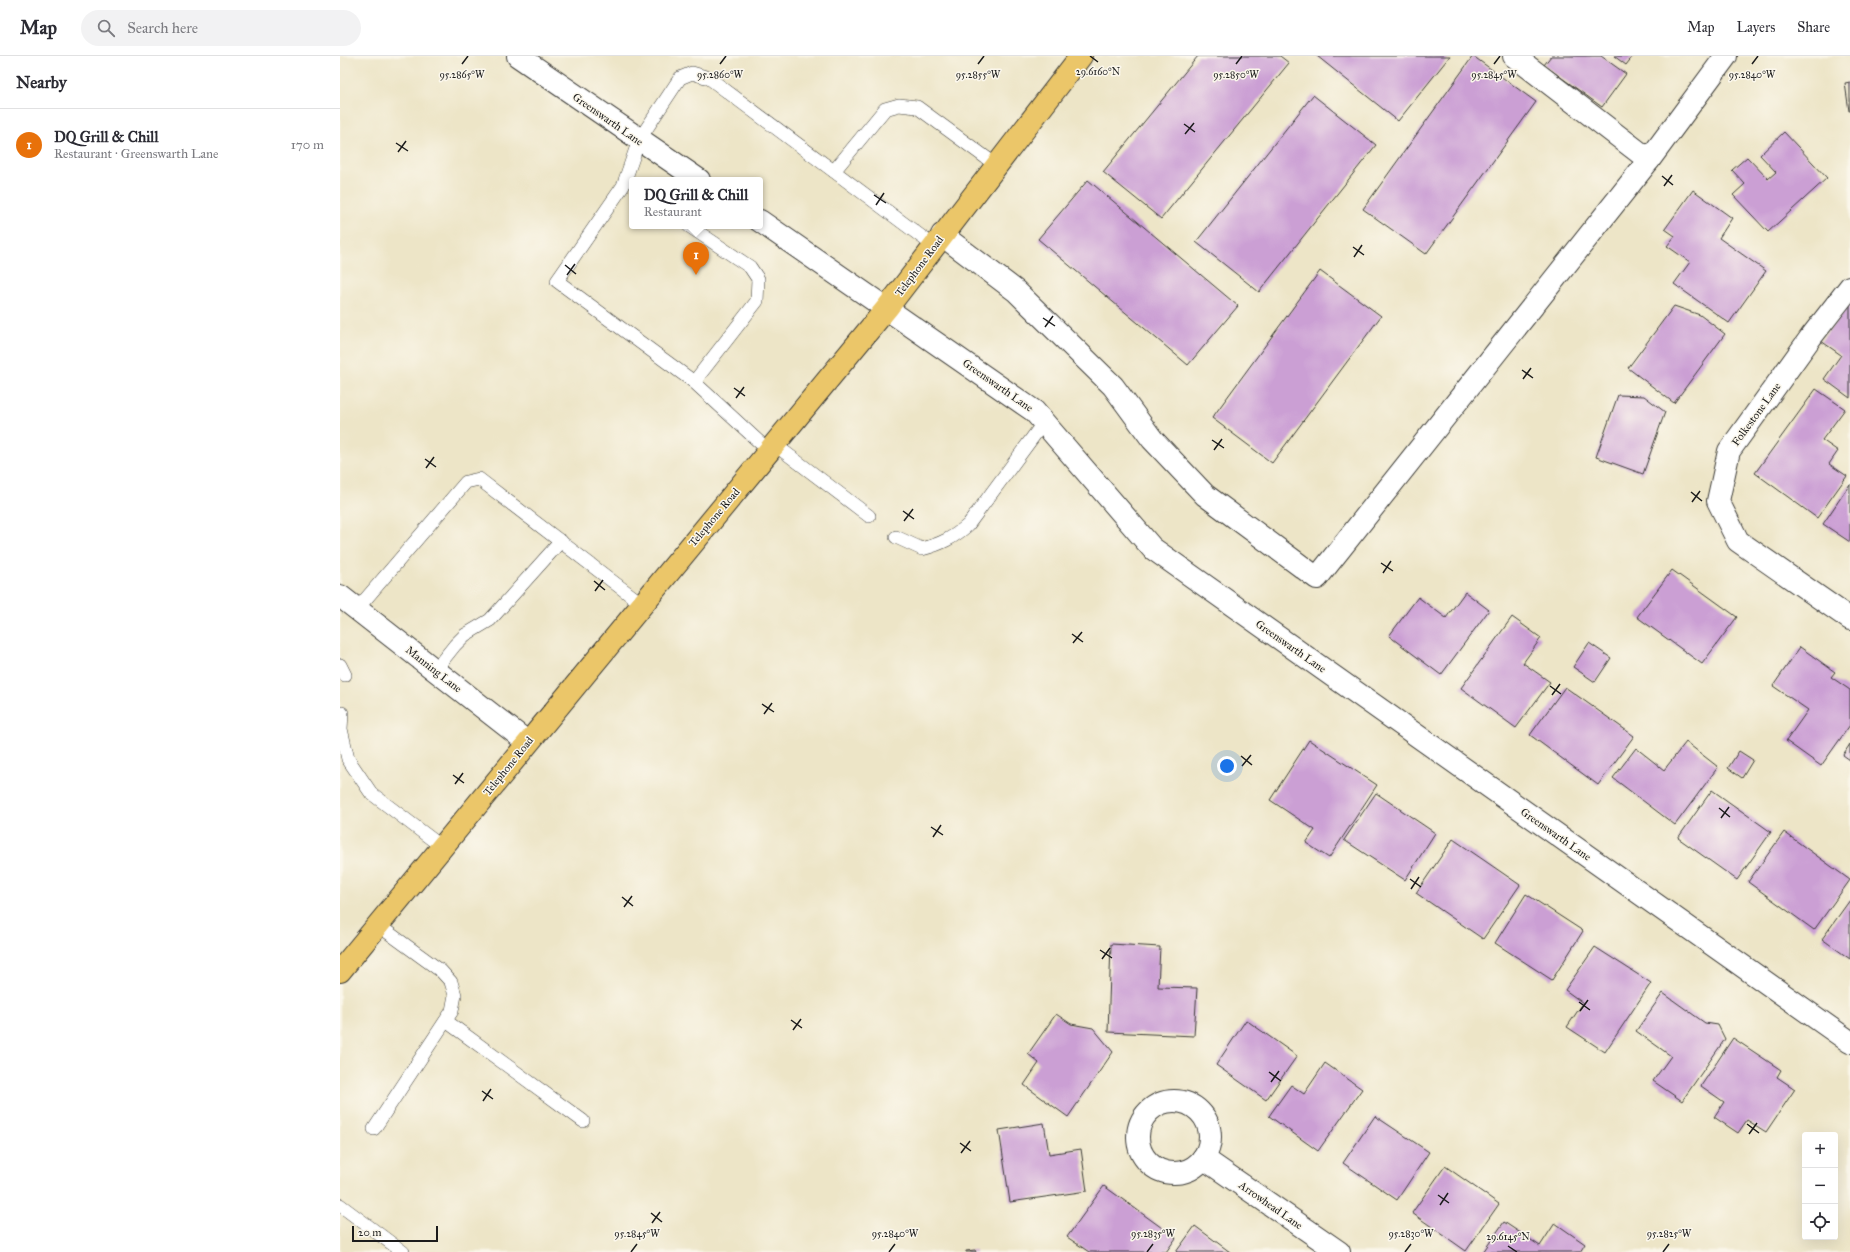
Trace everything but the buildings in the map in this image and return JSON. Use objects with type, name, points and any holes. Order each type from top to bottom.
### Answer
[{"type":"main road","name":"Telephone Road","points":[[340,971],[527,742],[887,308],[1081,56]]},
{"type":"street","name":"Greenswarth Lane","points":[[518,56],[694,177]]},
{"type":"street","points":[[1514,56],[1650,160]]},
{"type":"street","points":[[938,241],[1016,291],[1113,386],[1152,439],[1205,495],[1317,578],[1650,160],[1726,56]]},
{"type":"street","name":"Greenswarth Lane","points":[[763,223],[1034,411],[1152,548],[1850,1042]]},
{"type":"street","name":"Folkestone Lane","points":[[1850,287],[1811,337],[1729,451],[1718,501],[1738,541],[1850,619]]},
{"type":"street","name":"Manning Lane","points":[[349,602],[527,742]]},
{"type":"street","name":"Arrowhead Lane","points":[[1203,1158],[1339,1252]]},
{"type":"lane","points":[[630,177],[639,140],[680,78],[692,73],[710,78],[834,171],[938,241]]},
{"type":"lane","points":[[834,171],[885,109],[899,105],[917,107],[996,165]]},
{"type":"lane","points":[[627,189],[557,281],[694,382],[772,447],[869,516]]},
{"type":"lane","points":[[694,229],[750,267],[758,279],[757,301],[694,382]]},
{"type":"lane","points":[[896,536],[922,549],[942,544],[968,525],[1044,422]]},
{"type":"lane","points":[[349,602],[466,482],[479,479],[642,604]]},
{"type":"lane","points":[[435,670],[455,645],[466,635],[490,620],[561,541]]},
{"type":"lane","points":[[342,713],[341,729],[348,759],[371,793],[442,847]]},
{"type":"lane","points":[[374,1129],[446,1021],[452,1011],[455,995],[451,982],[441,971],[378,925]]},
{"type":"lane","points":[[446,1021],[583,1121]]},
{"type":"lane","points":[[340,1205],[403,1252]]},
{"type":"place","name":"DQ Grill & Chill","points":[[696,275]]}]
